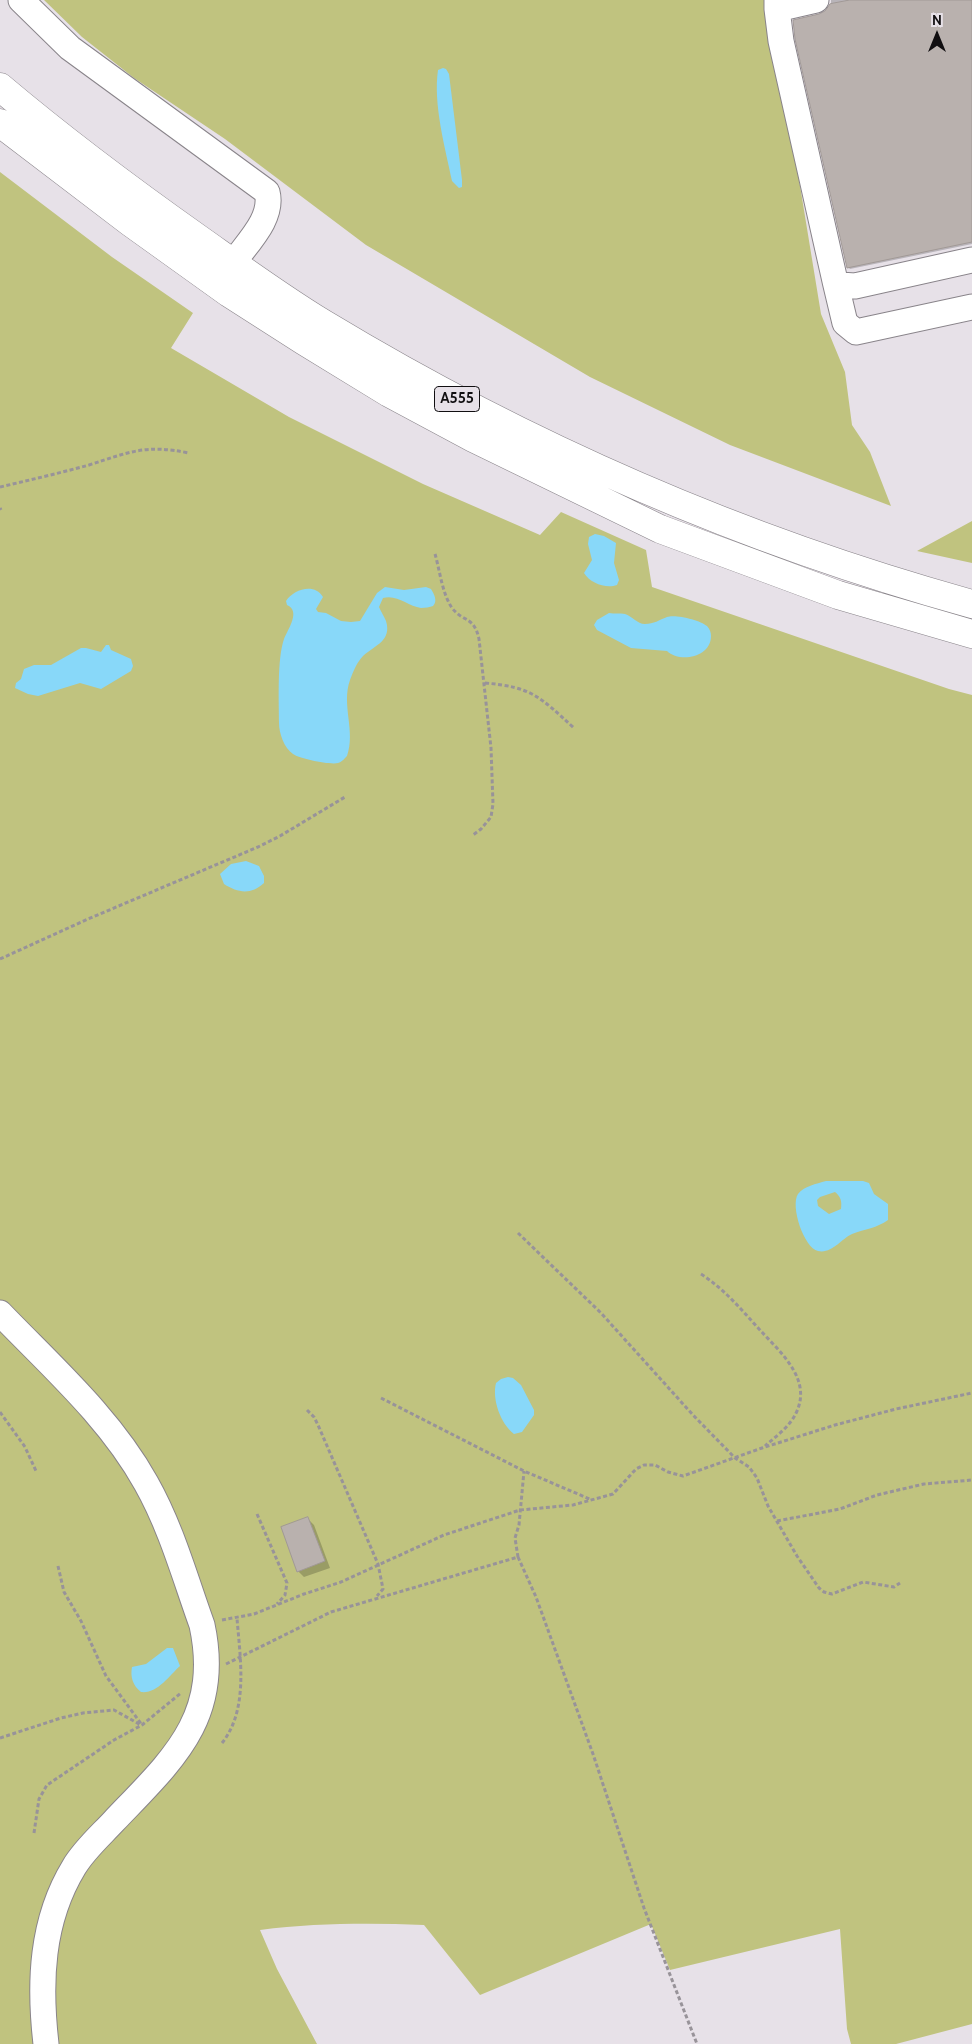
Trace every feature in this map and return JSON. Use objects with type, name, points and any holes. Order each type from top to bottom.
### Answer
[{"type":"highway","name":"A555","points":[[0,87],[58,136],[233,263],[322,322],[402,370],[576,459],[675,502],[851,568],[972,604]]},
{"type":"highway","name":"A555","points":[[0,123],[130,222],[229,293],[381,388],[473,438],[660,529],[838,596],[972,634]]},
{"type":"lane","points":[[21,0],[70,48],[267,192],[269,202],[261,223],[233,263]]},
{"type":"lane","points":[[816,0],[777,4],[781,41],[845,323],[856,332],[972,307]]},
{"type":"lane","points":[[835,281],[840,285],[855,286],[972,260]]},
{"type":"lane","points":[[0,1312],[93,1410],[134,1462],[158,1505],[202,1625],[206,1645],[207,1672],[202,1702],[189,1735],[164,1769],[93,1843],[74,1866],[56,1901],[43,1964],[42,2012],[46,2044]]},
{"type":"path","points":[[0,487],[89,465],[129,451],[156,448],[189,453]]},
{"type":"path","points":[[436,554],[447,597],[452,608],[476,626],[485,683],[491,748],[493,812],[481,829],[473,835]]},
{"type":"path","points":[[485,683],[514,686],[534,694],[574,728]]},
{"type":"path","points":[[0,959],[88,919],[258,848],[345,798]]},
{"type":"path","points":[[518,1233],[601,1312],[693,1415],[735,1458],[749,1467],[757,1478],[768,1506],[812,1580],[824,1592],[832,1594],[863,1582],[894,1587],[900,1583]]},
{"type":"path","points":[[701,1274],[720,1286],[779,1351],[798,1375],[799,1404],[793,1419],[762,1448]]},
{"type":"path","points":[[202,1625],[254,1614],[341,1582],[444,1535],[520,1510],[537,1507],[559,1507],[593,1501],[612,1494],[636,1469],[644,1465],[655,1465],[668,1472],[684,1476],[762,1448],[896,1409],[972,1393]]},
{"type":"path","points":[[381,1398],[524,1471],[593,1501]]},
{"type":"path","points":[[307,1410],[318,1424],[378,1564],[383,1589],[375,1598]]},
{"type":"path","points":[[0,1412],[25,1446],[36,1470]]},
{"type":"path","points":[[524,1471],[519,1525],[515,1538],[518,1556],[536,1597],[593,1754],[644,1908],[696,2044]]},
{"type":"path","points":[[777,1520],[833,1510],[877,1495],[924,1484],[972,1480]]},
{"type":"path","points":[[257,1514],[288,1583],[285,1595],[277,1605]]},
{"type":"path","points":[[34,1833],[39,1799],[47,1785],[106,1745],[142,1725],[207,1672],[324,1615],[518,1556]]},
{"type":"path","points":[[58,1566],[67,1599],[81,1621],[106,1676],[142,1725]]},
{"type":"path","points":[[222,1743],[234,1727],[240,1693],[240,1657],[236,1618]]},
{"type":"path","points":[[0,1738],[61,1718],[82,1713],[114,1710],[142,1725]]},
{"type":"green space","points":[[44,0],[767,0],[821,314],[845,372],[852,425],[870,452],[891,506],[730,445],[590,377],[366,245],[225,139],[134,78],[82,37]]},
{"type":"green space","points":[[0,172],[112,257],[193,313],[171,348],[289,417],[423,484],[540,535],[561,512],[646,550],[652,587],[949,689],[972,695],[972,2024],[896,2044],[851,2044],[847,2029],[840,1929],[670,1970],[651,1924],[480,1995],[424,1925],[342,1924],[260,1930],[277,1969],[317,2044],[0,2044]]},
{"type":"green space","points":[[972,521],[972,563],[917,551]]},
{"type":"water","points":[[443,68],[449,74],[462,180],[462,187],[459,188],[452,181],[438,111],[438,70]]},
{"type":"water","points":[[595,534],[604,536],[616,543],[614,563],[619,580],[617,585],[599,584],[590,580],[584,573],[592,560],[588,544],[589,537]]},
{"type":"water","points":[[385,587],[404,590],[426,587],[431,589],[435,602],[433,606],[421,608],[398,599],[383,598],[379,607],[386,621],[387,633],[381,642],[359,661],[351,677],[348,689],[350,737],[347,756],[341,762],[334,763],[308,760],[293,754],[283,740],[279,723],[280,657],[284,639],[293,616],[293,611],[286,601],[298,591],[304,589],[314,590],[323,597],[316,609],[318,612],[326,613],[341,621],[360,621],[377,593]]},
{"type":"water","points":[[609,613],[625,614],[639,623],[645,624],[654,623],[671,616],[693,620],[709,628],[711,635],[710,643],[700,654],[686,657],[672,655],[667,651],[631,648],[597,630],[594,625],[597,620]]},
{"type":"water","points":[[106,645],[109,645],[111,650],[131,659],[133,666],[131,671],[101,689],[80,683],[38,696],[15,688],[16,683],[21,679],[24,669],[34,665],[51,665],[81,648],[101,652]]},
{"type":"water","points":[[246,861],[259,866],[264,876],[264,883],[249,891],[239,891],[224,884],[220,874],[231,864]]},
{"type":"water","points":[[826,1181],[863,1181],[869,1183],[874,1194],[888,1204],[888,1220],[875,1227],[848,1236],[828,1250],[818,1251],[813,1248],[803,1235],[797,1217],[796,1200],[798,1194],[804,1189]],"holes":[[[835,1192],[841,1199],[841,1209],[829,1214],[818,1206],[817,1200],[820,1197]]]},
{"type":"water","points":[[508,1377],[513,1378],[521,1385],[534,1410],[534,1415],[522,1432],[514,1434],[501,1417],[495,1396],[496,1383]]},
{"type":"water","points":[[167,1648],[173,1648],[180,1666],[157,1687],[147,1692],[141,1692],[133,1681],[132,1667],[146,1664]]},
{"type":"building","points":[[850,0],[972,0],[972,242],[847,268],[795,39],[793,20],[819,14],[825,11],[830,4]]},
{"type":"building","points":[[308,1517],[325,1561],[297,1572],[281,1527]]}]
